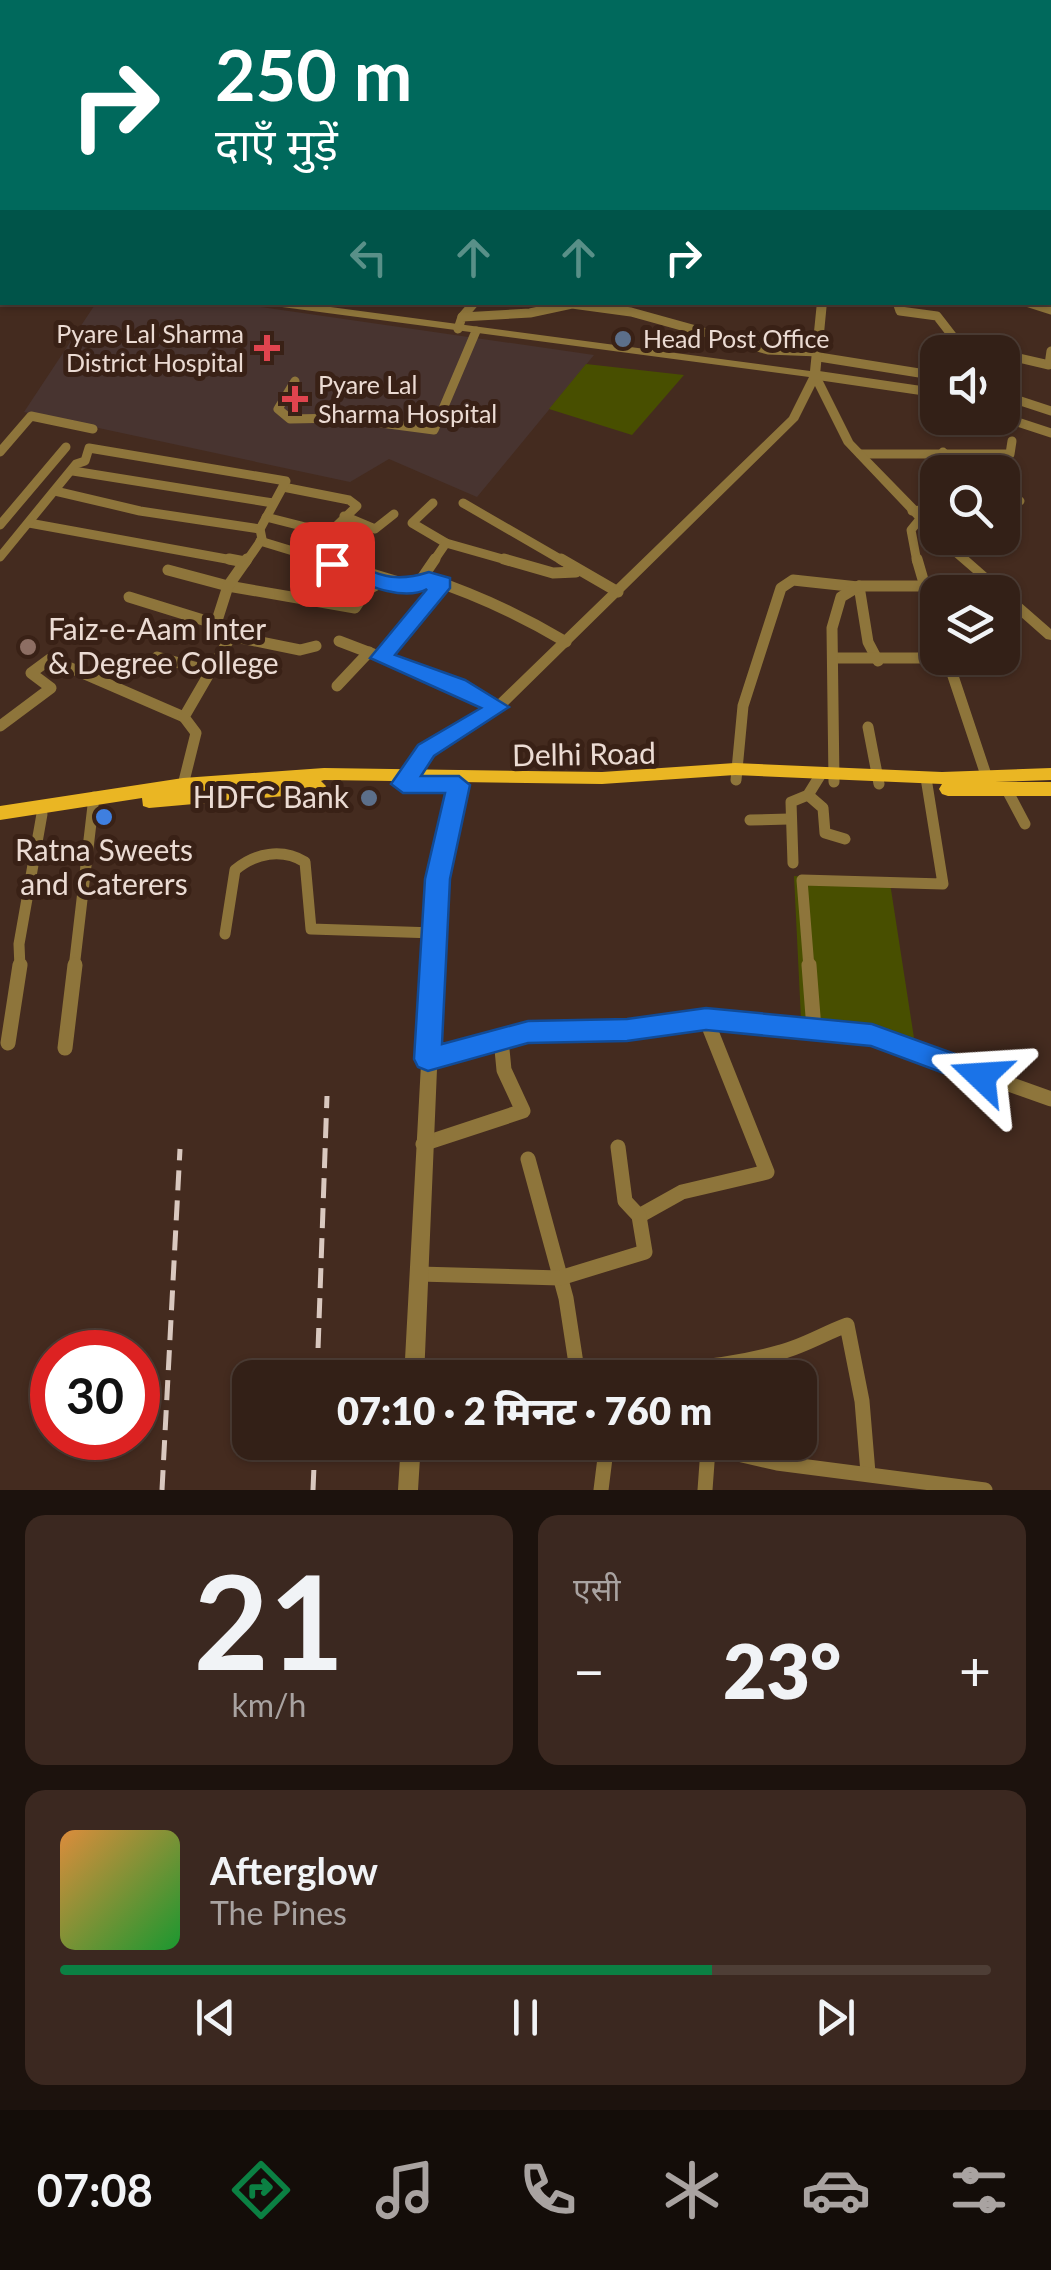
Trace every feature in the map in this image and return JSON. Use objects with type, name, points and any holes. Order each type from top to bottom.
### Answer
[{"type":"main road","name":"Delhi Road","points":[[0,822],[183,785],[735,774],[823,781],[925,781],[1008,792],[1051,789]]},
{"type":"main road","points":[[925,781],[1051,774]]},
{"type":"main road","name":"Delhi Road","points":[[94,802],[275,784]]},
{"type":"main road","points":[[0,812],[94,802]]},
{"type":"street","points":[[295,305],[460,323],[567,305]]},
{"type":"street","points":[[460,323],[474,305]]},
{"type":"street","points":[[592,305],[632,307],[768,350],[920,373]]},
{"type":"street","points":[[404,780],[426,750],[498,707],[794,418],[815,375],[822,305]]},
{"type":"street","points":[[898,305],[900,311],[937,316],[952,335]]},
{"type":"street","points":[[460,323],[476,331],[920,390]]},
{"type":"street","points":[[295,382],[278,409],[290,419],[344,418],[434,430],[476,331]]},
{"type":"street","points":[[1020,359],[1050,365],[1051,351]]},
{"type":"street","points":[[815,375],[844,434],[920,519]]},
{"type":"street","points":[[1020,401],[1051,411]]},
{"type":"street","points":[[0,452],[31,416],[93,429]]},
{"type":"street","points":[[1020,423],[1051,432]]},
{"type":"street","points":[[860,454],[1010,454],[1012,441]]},
{"type":"street","points":[[0,525],[66,447]]},
{"type":"street","points":[[0,557],[76,464],[85,461],[89,448],[286,481],[260,528],[260,542],[228,586],[213,633],[300,650],[316,646]]},
{"type":"street","points":[[944,452],[947,455]]},
{"type":"street","points":[[72,471],[274,503]]},
{"type":"street","points":[[266,517],[329,533],[357,506],[349,500],[283,487]]},
{"type":"street","points":[[56,491],[140,511],[260,528]]},
{"type":"street","points":[[433,503],[412,523],[446,542],[554,573],[576,572]]},
{"type":"street","points":[[463,503],[522,531],[576,572],[618,592]]},
{"type":"street","points":[[344,516],[375,529],[394,514]]},
{"type":"street","points":[[916,515],[920,514]]},
{"type":"street","points":[[916,515],[911,530],[920,576]]},
{"type":"street","points":[[30,524],[245,562]]},
{"type":"street","points":[[260,542],[288,547],[382,582],[415,588],[429,578],[512,610],[566,642]]},
{"type":"street","points":[[415,588],[446,542]]},
{"type":"street","points":[[960,555],[982,575]]},
{"type":"street","points":[[168,570],[228,586],[356,608],[367,590],[382,582]]},
{"type":"street","points":[[735,774],[752,675],[781,588],[793,580],[920,586]]},
{"type":"street","points":[[336,686],[375,655],[443,583]]},
{"type":"street","points":[[846,838],[825,833],[823,781],[834,658],[832,628],[841,598],[858,586]]},
{"type":"street","points":[[858,586],[868,642],[878,661]]},
{"type":"street","points":[[130,597],[216,624]]},
{"type":"street","points":[[1020,609],[1051,636]]},
{"type":"street","points":[[184,718],[232,636]]},
{"type":"street","points":[[339,641],[458,686],[498,707]]},
{"type":"street","points":[[157,656],[212,672]]},
{"type":"street","points":[[834,658],[920,659]]},
{"type":"street","points":[[0,726],[51,688],[31,673],[50,660],[184,718],[196,733],[183,785]]},
{"type":"street","points":[[953,675],[987,778]]},
{"type":"street","points":[[868,727],[878,781]]},
{"type":"street","points":[[415,1360],[438,879],[460,781]]},
{"type":"street","points":[[794,863],[791,802],[823,781]]},
{"type":"street","points":[[814,1029],[802,880],[898,886],[943,884],[925,781]]},
{"type":"street","points":[[1008,792],[1025,824]]},
{"type":"street","points":[[65,1048],[94,802]]},
{"type":"street","points":[[8,1043],[20,970],[18,944],[42,814]]},
{"type":"street","points":[[750,820],[789,819]]},
{"type":"street","points":[[226,934],[234,870],[249,858],[272,854],[294,856],[305,862],[311,928],[435,933]]},
{"type":"street","points":[[638,1216],[650,1205],[693,1190],[767,1172],[722,1051],[706,1019]]},
{"type":"street","points":[[428,1059],[528,1032],[627,1030],[706,1019],[872,1035],[1051,1099]]},
{"type":"street","points":[[423,1144],[522,1111],[504,1070],[501,1040]]},
{"type":"street","points":[[419,1274],[560,1278],[645,1252],[638,1216],[624,1201],[618,1148]]},
{"type":"street","points":[[528,1159],[560,1278],[573,1360]]},
{"type":"street","points":[[746,1360],[787,1350],[846,1325],[862,1401],[868,1472]]},
{"type":"street","points":[[408,1490],[409,1460]]},
{"type":"street","points":[[600,1490],[604,1460]]},
{"type":"street","points":[[704,1490],[707,1460]]},
{"type":"street","points":[[762,1460],[984,1490]]},
{"type":"shaded area","name":"Pyare Lal Sharma Hospital","points":[[95,305],[247,305],[594,355],[477,497],[389,459],[350,482],[24,412]]},
{"type":"green space","points":[[586,364],[684,375],[632,435],[549,409]]},
{"type":"green space","points":[[794,876],[890,883],[914,1038],[801,1019]]},
{"type":"railway","points":[[318,1360],[327,1096]]},
{"type":"railway","points":[[162,1490],[180,1149]]},
{"type":"railway","points":[[313,1490],[314,1460]]},
{"type":"place","name":"Head Post Office","points":[[623,339]]},
{"type":"place","name":"Pyare Lal Sharma District Hospital","points":[[267,348]]},
{"type":"place","name":"Pyare Lal Sharma Hospital","points":[[295,399]]},
{"type":"place","name":"Faiz-e-Aam Inter & Degree College","points":[[28,647]]},
{"type":"place","name":"HDFC Bank","points":[[369,798]]},
{"type":"place","name":"Ratna Sweets and Caterers","points":[[104,817]]},
{"type":"route","points":[[332,564],[382,582],[415,588],[429,578],[443,583],[381,658],[458,686],[498,707],[426,750],[403,784],[459,785],[438,879],[428,1059],[528,1032],[627,1030],[706,1019],[872,1035],[981,1076]]}]
